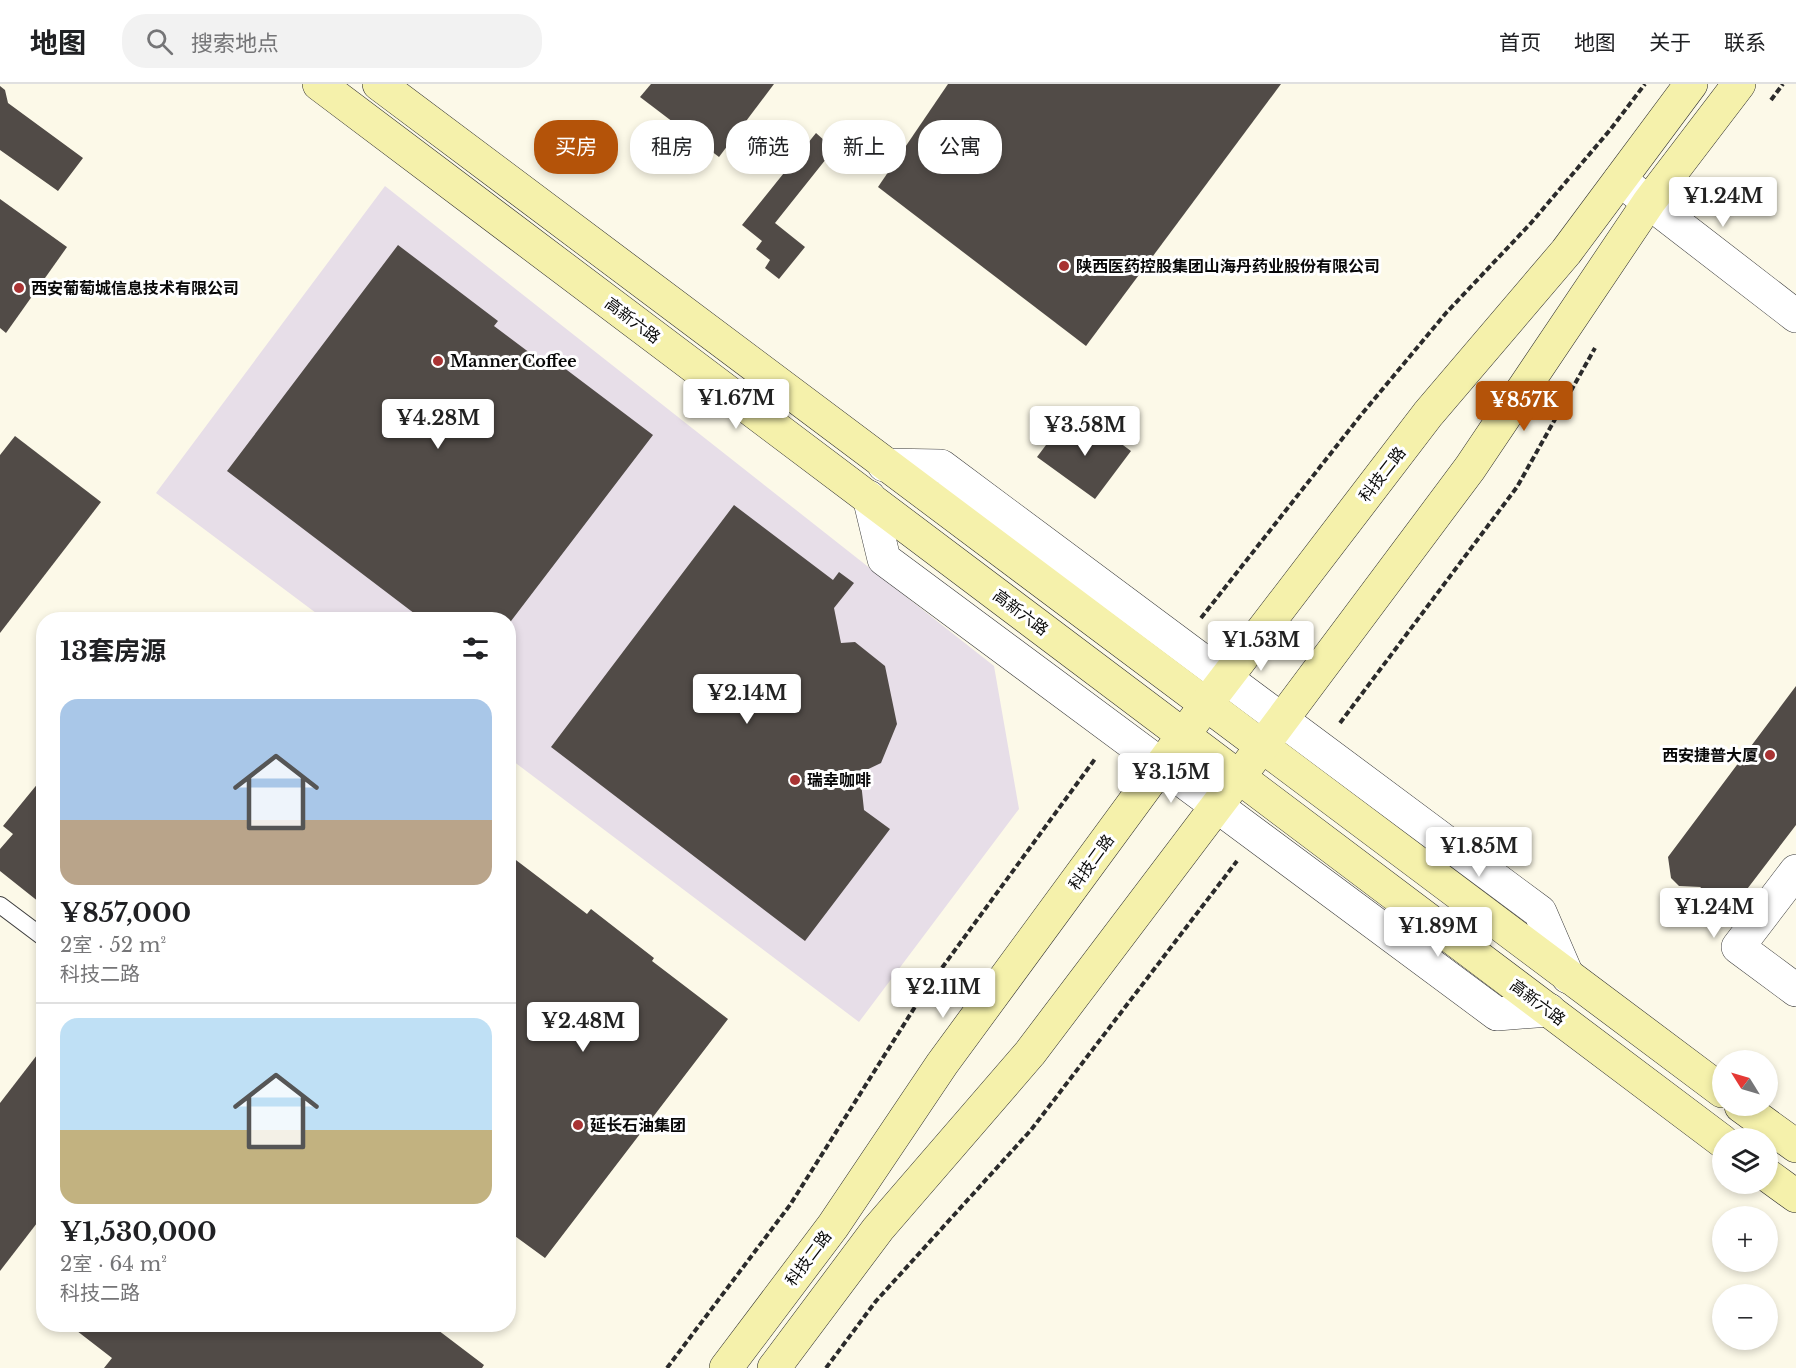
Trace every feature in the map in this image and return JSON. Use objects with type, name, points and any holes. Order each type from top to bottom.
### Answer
[{"type":"street","name":"高新六路","points":[[319,84],[1712,1133]]},
{"type":"street","points":[[379,84],[884,465],[1207,703],[1712,1084]]},
{"type":"street","name":"科技二路","points":[[726,1368],[833,1226],[942,1064],[1207,703],[1428,414],[1566,252],[1692,84]]},
{"type":"street","points":[[774,1368],[878,1229],[1030,1053],[1263,746],[1470,468],[1649,202],[1738,84]]},
{"type":"street","points":[[1620,180],[1796,316]]},
{"type":"street","points":[[884,465],[941,466],[1540,912],[1568,977]]},
{"type":"street","points":[[869,497],[884,560],[1497,1014],[1549,1010]]},
{"type":"street","points":[[1796,871],[1738,946],[1796,990]]},
{"type":"street","points":[[1756,1116],[1796,1146]]},
{"type":"street","points":[[1778,1183],[1796,1196]]},
{"type":"lane","points":[[0,905],[36,932]]},
{"type":"shaded area","points":[[385,186],[994,666],[1019,809],[859,1022],[516,763],[516,612],[315,612],[156,493]]},
{"type":"building","points":[[651,84],[774,84],[747,120],[726,120],[726,148],[719,157],[714,153],[714,120],[670,120],[640,97]]},
{"type":"building","name":"陕西医药控股集团山海丹药业股份有限公司","points":[[948,84],[1281,84],[1086,346],[878,187],[887,174],[906,174],[906,146],[918,128],[918,174],[1002,174],[1002,120],[924,120]]},
{"type":"building","points":[[0,86],[5,90],[8,103],[83,158],[58,191],[0,150]]},
{"type":"building","points":[[816,133],[822,138],[822,164],[775,223],[805,247],[779,279],[765,268],[770,260],[756,249],[762,241],[742,225],[783,174],[810,174],[810,140]]},
{"type":"building","name":"西安葡萄城信息技术有限公司","points":[[0,199],[67,247],[6,333],[0,328]]},
{"type":"building","points":[[398,245],[498,321],[494,326],[550,368],[555,361],[653,435],[516,615],[516,612],[412,612],[227,471]]},
{"type":"building","points":[[1064,421],[1083,434],[1092,422],[1131,451],[1095,499],[1037,457]]},
{"type":"building","points":[[15,436],[101,502],[0,633],[0,455]]},
{"type":"building","points":[[734,505],[833,580],[839,572],[854,583],[834,608],[841,643],[855,642],[885,666],[897,724],[881,763],[860,773],[864,810],[890,829],[805,941],[551,747]]},
{"type":"building","name":"西安捷普大厦","points":[[1796,686],[1796,825],[1725,918],[1695,896],[1701,887],[1679,886],[1671,878],[1668,857]]},
{"type":"building","points":[[36,786],[36,900],[0,871],[0,849],[13,834],[3,826]]},
{"type":"building","name":"延长石油集团","points":[[516,860],[587,914],[591,909],[654,958],[652,961],[728,1019],[545,1258],[516,1237]]},
{"type":"building","points":[[36,1056],[36,1224],[0,1271],[0,1103]]},
{"type":"building","points":[[78,1332],[441,1332],[484,1365],[482,1368],[104,1368],[112,1358]]},
{"type":"place","name":"陕西医药控股集团山海丹药业股份有限公司","points":[[1064,266]]},
{"type":"place","name":"西安葡萄城信息技术有限公司","points":[[19,288]]},
{"type":"place","name":"Manner Coffee","points":[[438,361]]},
{"type":"place","name":"西安捷普大厦","points":[[1770,755]]},
{"type":"place","name":"瑞幸咖啡","points":[[795,780]]},
{"type":"place","name":"延长石油集团","points":[[578,1125]]}]
